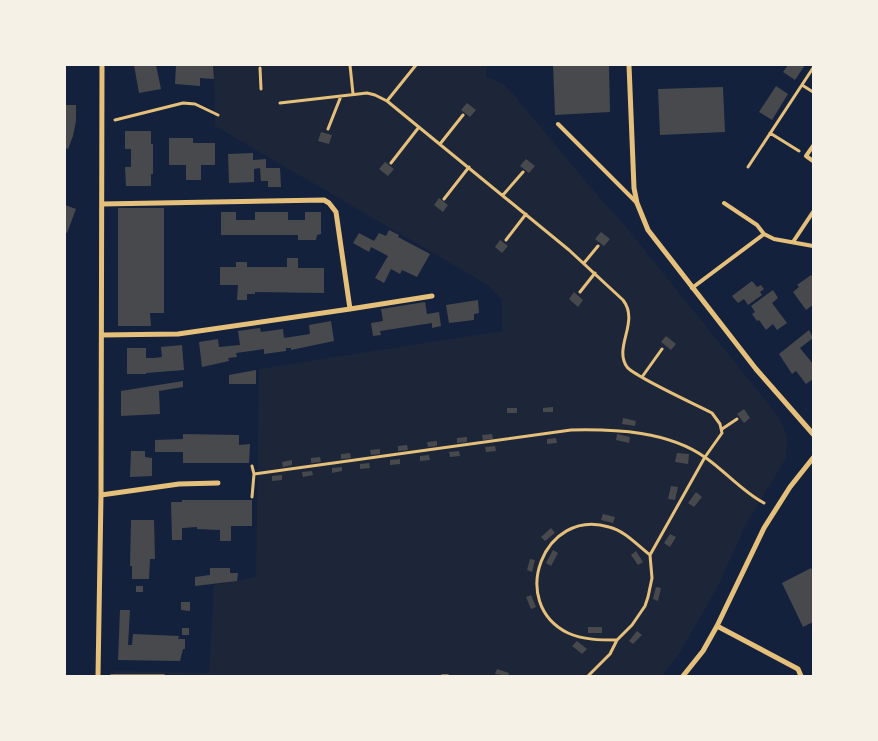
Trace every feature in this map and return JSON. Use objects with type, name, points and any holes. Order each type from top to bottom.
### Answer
[{"type":"street","points":[[98,676],[101,495],[102,65]]},
{"type":"street","points":[[629,65],[633,180],[637,203],[642,217],[652,236],[692,288],[756,369],[813,434]]},
{"type":"street","points":[[102,204],[324,200],[336,212],[350,309]]},
{"type":"street","points":[[102,335],[178,334],[432,296]]},
{"type":"street","points":[[683,676],[703,651],[717,626],[764,528],[790,487],[813,458]]},
{"type":"street","points":[[101,495],[179,484],[218,483]]},
{"type":"street","points":[[717,626],[798,669],[801,676]]},
{"type":"lane","points":[[558,124],[637,203]]},
{"type":"lane","points":[[813,146],[806,156],[813,161]]},
{"type":"lane","points":[[724,203],[757,225],[764,234],[774,239],[813,246]]},
{"type":"lane","points":[[793,242],[813,212]]},
{"type":"lane","points":[[692,288],[764,234]]},
{"type":"path","points":[[350,65],[353,94]]},
{"type":"path","points":[[387,101],[416,65]]},
{"type":"path","points":[[260,68],[261,89]]},
{"type":"path","points":[[748,167],[813,68]]},
{"type":"path","points":[[802,85],[813,92]]},
{"type":"path","points":[[280,103],[367,93],[387,101],[584,263],[626,304],[630,315],[623,358],[627,368],[712,413],[718,420],[722,429],[720,438],[705,457],[650,555],[652,578],[648,598],[640,615],[617,640],[610,654],[588,676]]},
{"type":"path","points":[[328,129],[341,96]]},
{"type":"path","points":[[115,120],[183,103],[194,104],[218,115]]},
{"type":"path","points":[[440,144],[463,115]]},
{"type":"path","points":[[390,163],[419,127]]},
{"type":"path","points":[[770,134],[806,156]]},
{"type":"path","points":[[444,199],[469,167]]},
{"type":"path","points":[[503,195],[523,172]]},
{"type":"path","points":[[506,240],[526,214]]},
{"type":"path","points":[[584,263],[598,246]]},
{"type":"path","points":[[580,292],[595,273]]},
{"type":"path","points":[[641,377],[662,349]]},
{"type":"path","points":[[722,429],[737,419]]},
{"type":"path","points":[[254,474],[571,430],[598,429],[636,432],[689,448],[705,457],[764,503]]},
{"type":"path","points":[[252,466],[254,474],[252,497]]},
{"type":"path","points":[[617,640],[578,637],[560,628],[553,622],[546,614],[538,596],[536,580],[538,566],[547,548],[562,534],[571,529],[591,524],[610,527],[619,531],[650,555]]},
{"type":"path","points":[[111,676],[164,676]]},
{"type":"path","points":[[442,676],[448,676]]},
{"type":"shaded area","points":[[214,65],[487,65],[486,77],[502,83],[513,94],[626,227],[778,416],[787,437],[786,458],[746,524],[718,586],[680,652],[662,676],[114,676],[115,671],[209,673],[214,585],[256,577],[259,369],[502,331],[502,300],[488,285],[215,126]]},
{"type":"building","points":[[134,65],[156,65],[161,89],[139,93]]},
{"type":"building","points":[[176,65],[213,65],[214,79],[200,78],[200,86],[175,84]]},
{"type":"building","points":[[553,65],[609,65],[610,112],[555,115]]},
{"type":"building","points":[[788,65],[805,65],[795,80],[783,72]]},
{"type":"building","points":[[776,86],[788,94],[772,120],[759,112]]},
{"type":"building","points":[[723,87],[725,132],[660,135],[658,89]]},
{"type":"building","points":[[467,103],[476,110],[470,117],[461,110]]},
{"type":"building","points":[[65,105],[76,105],[76,121],[68,149],[65,148]]},
{"type":"building","points":[[125,131],[151,131],[153,174],[151,174],[151,186],[126,186],[125,167],[131,167],[131,149],[125,149]]},
{"type":"building","points":[[321,132],[332,135],[329,144],[318,141]]},
{"type":"building","points":[[169,138],[193,138],[193,143],[215,143],[215,165],[201,165],[201,180],[186,180],[186,165],[169,165]]},
{"type":"building","points":[[253,153],[253,160],[266,159],[266,168],[280,168],[281,187],[268,187],[268,181],[261,181],[260,168],[254,169],[254,182],[229,183],[228,154]]},
{"type":"building","points":[[526,159],[535,166],[529,173],[520,166]]},
{"type":"building","points":[[385,162],[394,169],[388,176],[379,169]]},
{"type":"building","points":[[439,198],[448,205],[443,212],[434,205]]},
{"type":"building","points":[[65,205],[76,209],[67,233],[65,232]]},
{"type":"building","points":[[118,208],[164,208],[164,313],[150,313],[151,326],[118,326]]},
{"type":"building","points":[[221,212],[236,212],[236,220],[255,220],[255,212],[288,212],[288,220],[305,220],[305,212],[321,212],[321,234],[317,235],[316,240],[298,240],[298,235],[221,235]]},
{"type":"building","points":[[389,230],[430,254],[417,277],[402,270],[400,274],[391,269],[384,283],[375,278],[388,256],[371,247],[369,252],[353,243],[359,233],[374,241],[379,233],[386,236]]},
{"type":"building","points":[[601,232],[610,239],[604,246],[595,239]]},
{"type":"building","points":[[500,240],[508,246],[502,253],[495,247]]},
{"type":"building","points":[[287,258],[298,258],[298,268],[324,268],[324,293],[255,292],[255,294],[247,294],[247,300],[237,300],[238,285],[220,285],[220,267],[236,267],[236,262],[247,262],[247,267],[287,267]]},
{"type":"building","points":[[811,275],[813,277],[813,305],[806,310],[793,292],[799,287],[797,285]]},
{"type":"building","points":[[752,281],[757,287],[761,285],[764,289],[760,292],[762,295],[748,305],[744,299],[738,303],[732,296]]},
{"type":"building","points":[[773,290],[778,298],[772,303],[787,323],[777,330],[773,324],[766,330],[752,314],[755,312],[751,306]]},
{"type":"building","points":[[574,292],[583,300],[578,307],[569,299]]},
{"type":"building","points":[[478,300],[479,313],[474,314],[474,320],[449,323],[446,305]]},
{"type":"building","points":[[425,302],[427,314],[439,312],[441,326],[432,328],[432,323],[380,331],[381,335],[373,336],[371,323],[383,321],[381,309]]},
{"type":"building","points":[[331,321],[334,341],[291,350],[291,348],[286,348],[286,351],[264,354],[264,349],[236,353],[237,357],[228,358],[229,361],[202,367],[199,342],[218,339],[219,347],[240,345],[238,331],[260,328],[261,332],[283,329],[284,338],[310,334],[309,325]]},
{"type":"building","points":[[809,330],[813,338],[800,348],[813,364],[813,379],[806,384],[796,371],[792,374],[779,354]]},
{"type":"building","points":[[666,336],[676,344],[671,350],[661,342]]},
{"type":"building","points":[[182,345],[184,370],[127,374],[127,348],[146,348],[146,358],[154,358],[162,357],[161,347]]},
{"type":"building","points":[[256,370],[256,384],[229,384],[229,375]]},
{"type":"building","points":[[183,381],[183,387],[159,391],[160,414],[121,416],[121,391]]},
{"type":"building","points":[[553,407],[553,412],[543,412],[543,408]]},
{"type":"building","points":[[507,408],[517,408],[517,413],[507,413]]},
{"type":"building","points":[[744,409],[750,418],[744,423],[737,414]]},
{"type":"building","points":[[623,418],[636,421],[635,426],[622,424]]},
{"type":"building","points":[[183,434],[239,435],[239,445],[250,444],[249,463],[183,463],[183,452],[155,452],[155,440],[183,439]]},
{"type":"building","points":[[492,434],[493,439],[483,440],[482,435]]},
{"type":"building","points":[[617,434],[630,437],[629,443],[616,440]]},
{"type":"building","points":[[467,437],[467,442],[457,443],[457,438]]},
{"type":"building","points":[[556,438],[557,443],[547,444],[547,439]]},
{"type":"building","points":[[437,441],[437,446],[428,447],[427,442]]},
{"type":"building","points":[[407,445],[408,450],[398,451],[398,446]]},
{"type":"building","points":[[495,446],[496,451],[486,452],[485,447]]},
{"type":"building","points":[[380,449],[380,454],[371,455],[370,450]]},
{"type":"building","points":[[131,451],[145,451],[145,457],[152,458],[152,476],[130,477]]},
{"type":"building","points":[[459,451],[460,456],[450,457],[449,452]]},
{"type":"building","points":[[350,453],[351,458],[341,459],[341,454]]},
{"type":"building","points":[[677,453],[689,454],[688,464],[675,462]]},
{"type":"building","points":[[429,455],[430,460],[420,461],[420,456]]},
{"type":"building","points":[[320,457],[321,462],[311,463],[311,458]]},
{"type":"building","points":[[400,459],[400,464],[390,465],[390,460]]},
{"type":"building","points":[[292,460],[292,465],[283,467],[282,462]]},
{"type":"building","points":[[369,463],[370,468],[360,469],[360,464]]},
{"type":"building","points":[[342,467],[342,471],[332,473],[332,468]]},
{"type":"building","points":[[312,471],[313,475],[303,477],[302,472]]},
{"type":"building","points":[[282,475],[282,480],[272,481],[272,476]]},
{"type":"building","points":[[671,486],[678,487],[675,500],[668,499]]},
{"type":"building","points":[[696,492],[702,497],[694,507],[688,503]]},
{"type":"building","points":[[182,500],[252,500],[252,526],[231,526],[231,541],[220,541],[220,530],[197,529],[197,527],[182,528],[182,540],[172,540],[171,502],[182,502]]},
{"type":"building","points":[[603,514],[615,517],[613,523],[601,520]]},
{"type":"building","points":[[131,520],[154,520],[155,559],[150,559],[149,579],[132,579],[132,566],[130,566]]},
{"type":"building","points":[[551,528],[555,533],[545,541],[541,537]]},
{"type":"building","points":[[670,534],[676,537],[670,547],[664,543]]},
{"type":"building","points":[[553,550],[558,553],[551,566],[546,563]]},
{"type":"building","points":[[636,551],[643,562],[638,565],[631,555]]},
{"type":"building","points":[[530,559],[535,560],[532,572],[527,570]]},
{"type":"building","points":[[210,568],[230,568],[230,573],[238,573],[237,581],[195,586],[195,577],[210,575]]},
{"type":"building","points":[[811,568],[813,572],[813,622],[803,627],[782,583]]},
{"type":"building","points":[[136,586],[143,586],[143,592],[136,592]]},
{"type":"building","points":[[656,587],[661,588],[658,601],[653,599]]},
{"type":"building","points":[[531,595],[536,607],[531,609],[526,597]]},
{"type":"building","points":[[181,602],[190,602],[190,611],[181,610]]},
{"type":"building","points":[[120,610],[130,610],[128,645],[132,645],[133,634],[179,636],[178,639],[185,639],[185,649],[183,649],[180,661],[118,660]]},
{"type":"building","points":[[588,627],[602,627],[602,633],[588,633]]},
{"type":"building","points":[[182,628],[189,628],[189,635],[182,635]]},
{"type":"building","points":[[637,631],[642,635],[633,644],[629,641]]},
{"type":"building","points":[[577,641],[587,649],[582,654],[572,646]]},
{"type":"building","points":[[497,669],[509,673],[508,676],[495,674]]}]
